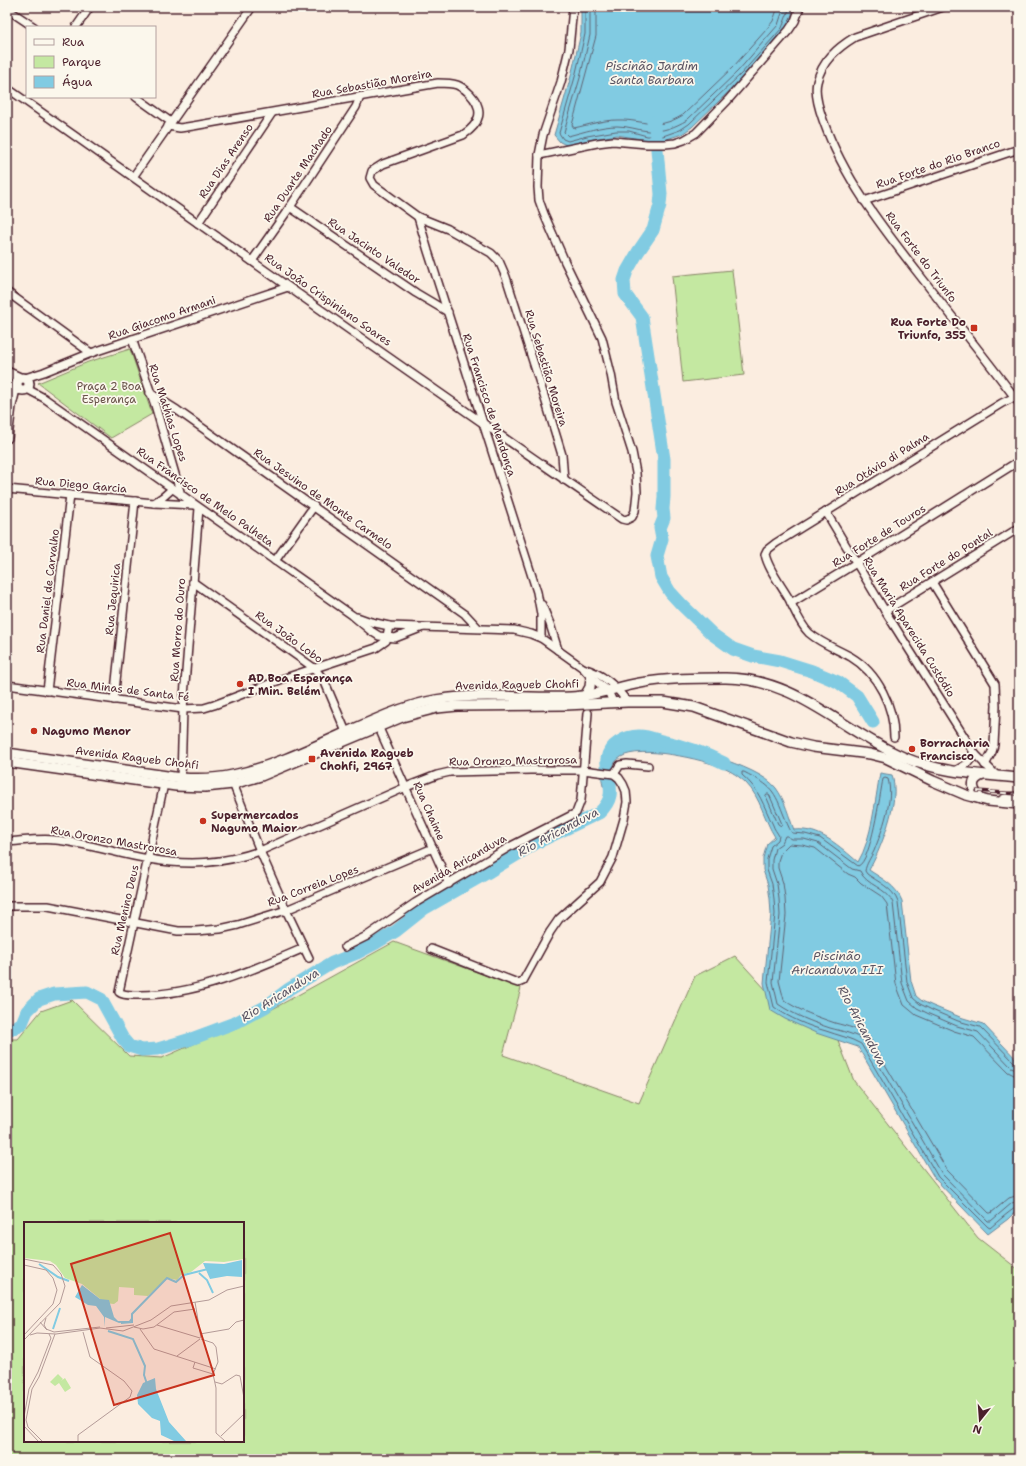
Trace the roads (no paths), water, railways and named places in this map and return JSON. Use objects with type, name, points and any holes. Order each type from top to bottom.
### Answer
[{"type":"main road","name":"Rua Francisco de Melo Palheta","points":[[7,373],[23,383]]},
{"type":"main road","points":[[7,438],[11,406],[23,383]]},
{"type":"main road","points":[[585,696],[590,687],[591,677]]},
{"type":"main road","name":"Avenida Ragueb Chohfi","points":[[7,754],[181,778],[232,780],[397,711],[435,700],[482,697],[585,696],[641,683],[679,679],[726,678],[754,681],[780,689],[820,708],[880,746],[903,757],[936,769],[1019,778]]},
{"type":"main road","name":"Avenida Ragueb Chohfi","points":[[7,762],[164,784],[205,787],[275,771],[378,726],[402,717],[425,711],[457,706],[663,702],[694,707],[791,742],[813,747],[870,754],[886,758],[933,782],[959,792],[981,799],[1019,804]]},
{"type":"main road","points":[[981,799],[974,792],[973,788],[976,779],[983,775]]},
{"type":"main road","points":[[998,802],[1008,798],[1019,797]]},
{"type":"street","points":[[77,26],[90,7]]},
{"type":"street","points":[[133,177],[252,7]]},
{"type":"street","points":[[573,7],[569,52],[561,82],[547,121],[539,155],[608,142],[627,141],[647,144],[665,144],[684,140],[696,133],[728,100],[789,30],[795,21],[800,7]]},
{"type":"street","name":"Rua Forte do Triunfo","points":[[943,7],[854,37],[841,45],[830,55],[822,68],[817,83],[817,98],[831,142],[864,201],[1018,401]]},
{"type":"street","points":[[7,9],[32,26]]},
{"type":"street","name":"Rua Sebastião Moreira","points":[[170,124],[180,128],[360,98],[438,83],[458,85],[465,90],[476,102],[479,115],[471,130],[463,136],[383,164],[376,168],[370,175],[370,178],[374,185],[418,217],[448,229],[486,249],[495,256],[502,268],[546,399],[562,456],[564,480]]},
{"type":"street","name":"Rua João Crispiniano Soares","points":[[7,88],[564,480],[622,519],[628,520],[632,517],[635,511],[637,492],[636,473],[633,459],[616,402],[602,338],[565,262],[539,200],[539,155]]},
{"type":"street","points":[[137,98],[170,124]]},
{"type":"street","name":"Rua Duarte Machado","points":[[252,261],[290,207],[356,107],[360,98]]},
{"type":"street","name":"Rua Dias Arenso","points":[[198,222],[272,113]]},
{"type":"street","name":"Rua Forte do Rio Branco","points":[[864,201],[1019,149]]},
{"type":"street","name":"Rua Jacinto Valedor","points":[[290,207],[416,293],[448,312]]},
{"type":"street","name":"Rua Francisco de Mendonça","points":[[418,217],[539,599],[546,614],[558,650]]},
{"type":"street","name":"Rua Giacomo Armani","points":[[23,383],[44,372],[91,353],[288,287]]},
{"type":"street","points":[[7,292],[91,353]]},
{"type":"street","name":"Rua Mathias Lopes","points":[[132,339],[181,495]]},
{"type":"street","name":"Rua Francisco de Melo Palheta","points":[[23,383],[352,615],[379,636],[387,638],[402,637],[423,627]]},
{"type":"street","name":"Rua Jesuino de Monte Carmelo","points":[[150,393],[177,410],[314,506],[465,614],[478,628]]},
{"type":"street","name":"Rua Otávio di Palma","points":[[791,603],[765,554],[767,550],[995,407],[1018,401]]},
{"type":"street","name":"Rua Forte de Touros","points":[[791,603],[1019,461]]},
{"type":"street","points":[[154,503],[172,488]]},
{"type":"street","name":"Rua Diego Garcia","points":[[7,489],[197,506]]},
{"type":"street","name":"Rua Daniel de Carvalho","points":[[47,691],[70,494]]},
{"type":"street","name":"Rua Jequirica","points":[[114,700],[134,500]]},
{"type":"street","name":"Rua Morro do Ouro","points":[[181,778],[183,709],[193,582],[197,506]]},
{"type":"street","points":[[275,561],[314,506]]},
{"type":"street","name":"Rua Maria Aparecida Custódio","points":[[826,512],[885,611],[975,754],[997,776]]},
{"type":"street","name":"Rua Forte do Pontal","points":[[885,611],[1019,528]]},
{"type":"street","name":"Rua João Lobo","points":[[193,582],[314,668],[324,680],[346,732]]},
{"type":"street","points":[[932,582],[996,684],[994,745],[985,765]]},
{"type":"street","name":"Rua Francisco de Mendonça","points":[[539,599],[541,614],[541,638]]},
{"type":"street","points":[[791,603],[799,620],[808,632],[865,667],[875,680],[886,698],[891,712],[894,737]]},
{"type":"street","name":"Rua Francisco de Melo Palheta","points":[[352,615],[371,622],[389,626],[519,630],[541,638],[583,668],[591,677],[608,691],[613,702]]},
{"type":"street","points":[[387,638],[389,626]]},
{"type":"street","name":"Rua Minas de Santa Fé","points":[[7,685],[183,709],[199,709],[214,705],[314,668],[376,648],[383,644],[387,638]]},
{"type":"street","name":"Rua Francisco de Melo Palheta","points":[[583,668],[594,671],[618,688],[627,702]]},
{"type":"street","points":[[584,770],[588,713]]},
{"type":"street","name":"Rua Chaime","points":[[378,726],[450,884]]},
{"type":"street","points":[[953,772],[967,764],[975,754]]},
{"type":"street","points":[[431,949],[515,982],[523,982],[550,932],[559,919],[600,882],[613,857],[624,819],[626,791],[620,778],[612,773],[620,765],[627,764],[648,766]]},
{"type":"street","name":"Rua Oronzo Mastrorosa","points":[[7,842],[55,840],[148,859],[202,864],[234,859],[260,851],[406,787],[437,775],[450,772],[584,770],[612,773]]},
{"type":"street","name":"Avenida Aricanduva","points":[[345,947],[367,936],[415,903],[450,884],[511,846],[573,815],[578,809],[581,800],[584,770]]},
{"type":"street","points":[[232,780],[260,851],[309,958]]},
{"type":"street","name":"Rua Menino Deus","points":[[164,784],[118,989],[120,993],[129,995],[153,995],[180,990],[232,977],[304,948]]},
{"type":"street","name":"Rua Correia Lopes","points":[[7,906],[48,906],[178,931],[220,929],[286,910],[433,848]]},
{"type":"water","name":"Piscinão Jardim Santa Barbara","points":[[581,7],[794,7],[790,21],[785,30],[744,77],[692,127],[682,134],[664,140],[647,140],[617,135],[588,140],[568,146],[560,142],[554,135],[571,76],[581,33]]},
{"type":"water","name":"Piscinão Aricanduva III","points":[[643,740],[714,756],[752,771],[766,779],[776,788],[784,803],[794,830],[812,832],[829,839],[858,862],[863,853],[870,831],[880,773],[892,775],[894,796],[890,818],[878,852],[869,870],[892,887],[902,901],[911,981],[916,996],[922,1001],[933,1006],[960,1017],[983,1024],[1019,1062],[1019,1208],[1008,1219],[988,1234],[935,1179],[858,1047],[816,1033],[785,1019],[770,1010],[764,983],[771,914],[768,885],[763,870],[763,858],[767,844],[775,837],[759,802],[751,789],[735,774],[714,764],[687,757],[642,752],[630,754],[617,760],[612,770],[611,787],[603,786],[601,770],[602,762],[605,756],[610,751],[629,742]]},
{"type":"waterway","points":[[653,122],[655,127],[661,194],[660,205],[653,230],[638,252],[627,271],[624,280],[625,294],[642,317],[664,459],[664,518],[660,528],[662,539],[657,556],[661,577],[670,592],[682,605],[712,634],[733,649],[753,656],[780,661],[812,671],[838,682],[857,696],[873,722]]},
{"type":"waterway","name":"Rio Aricanduva","points":[[7,1030],[22,1023],[27,1011],[39,999],[54,994],[87,992],[101,999],[123,1039],[129,1046],[142,1050],[158,1049],[191,1039],[237,1022],[265,1007],[289,989],[332,963],[357,953],[376,943],[396,931],[425,908],[536,843],[599,813],[607,803],[610,794],[607,762],[608,754],[615,745],[624,739],[634,736],[646,737],[692,749],[724,763]]},
{"type":"railway","points":[[977,791],[1019,794]]},
{"type":"place","name":"Rua Forte Do Triunfo, 355","points":[[974,328]]},
{"type":"place","name":"AD Boa Esperança I Min. Belém","points":[[240,684]]},
{"type":"place","name":"Nagumo Menor","points":[[34,731]]},
{"type":"place","name":"Borracharia Francisco","points":[[912,749]]},
{"type":"place","name":"Avenida Ragueb Chohfi, 2967","points":[[312,759]]},
{"type":"place","name":"Supermercados Nagumo Maior","points":[[203,821]]},
{"type":"park label","name":"Praça 2 Boa Esperança","points":[[109,392]]}]
